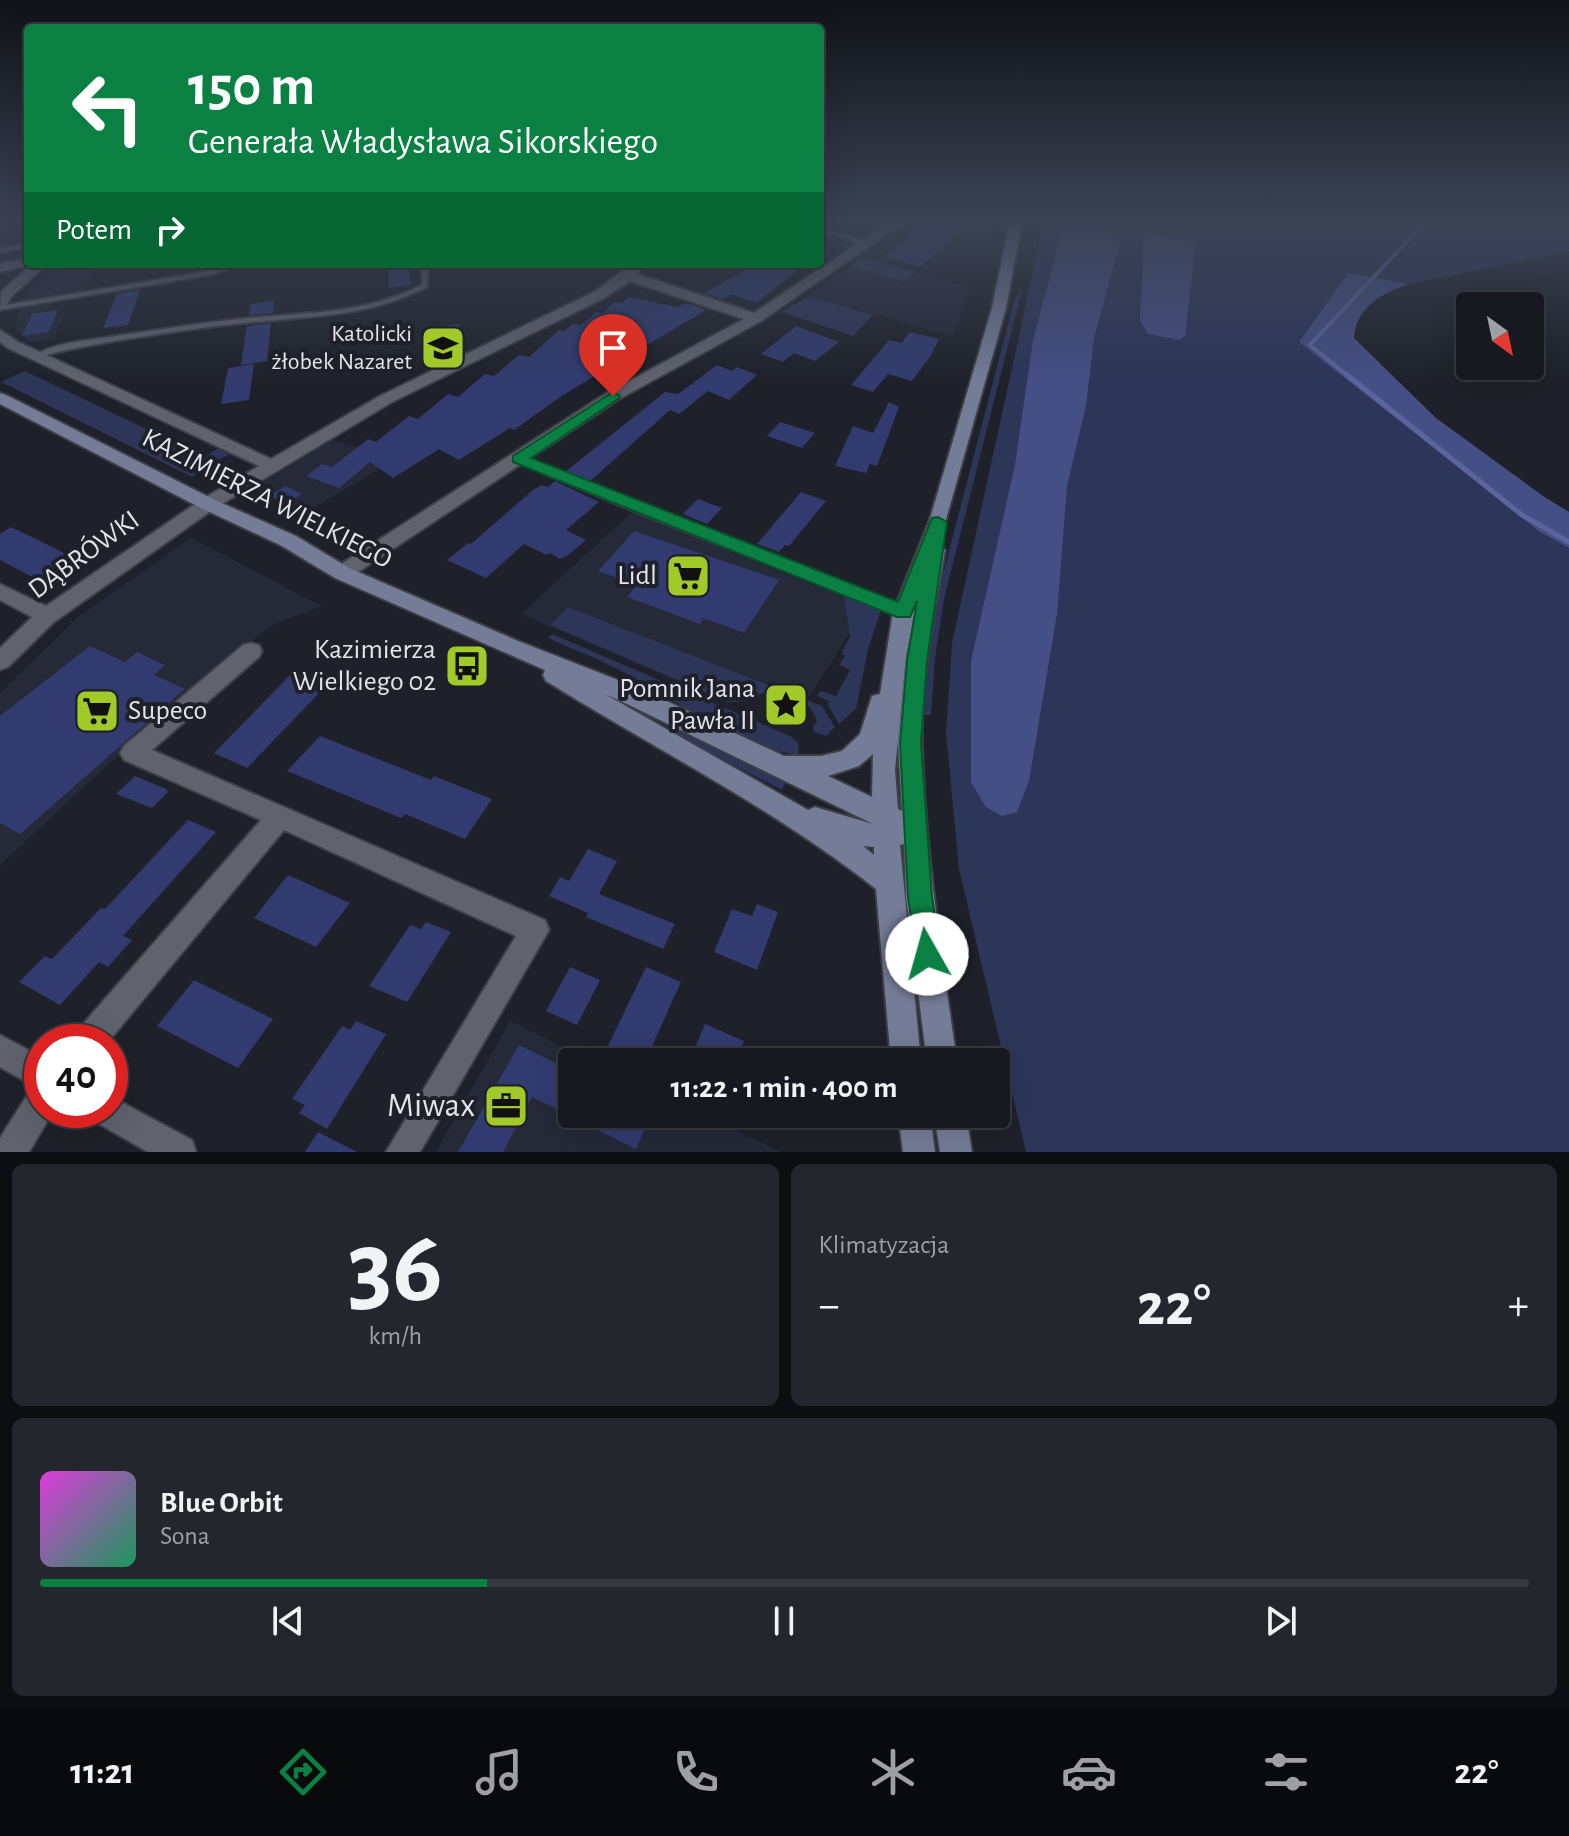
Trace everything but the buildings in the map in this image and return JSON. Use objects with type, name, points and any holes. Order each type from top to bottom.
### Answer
[{"type":"street","points":[[0,307],[6,295],[28,275]]},
{"type":"street","name":"DĄBRÓWKI","points":[[0,661],[47,616],[208,504],[386,399],[574,308],[626,275]]},
{"type":"street","points":[[645,275],[756,318]]},
{"type":"street","points":[[342,573],[613,396],[756,318],[821,275]]},
{"type":"street","points":[[905,1048],[889,882],[883,770],[895,657],[903,612],[938,522],[999,308],[1005,275]]},
{"type":"street","points":[[0,334],[13,345],[272,466]]},
{"type":"street","name":"KAZIMIERZA WIELKIEGO","points":[[0,398],[208,504],[289,541],[342,573],[510,647],[633,696],[762,757],[887,826]]},
{"type":"street","points":[[938,522],[917,661],[911,730],[920,897],[940,1048]]},
{"type":"street","points":[[0,591],[47,616]]},
{"type":"street","name":"KAZIMIERZA WIELKIEGO","points":[[510,647],[630,723],[789,810],[889,882]]},
{"type":"street","points":[[251,651],[132,753],[535,930],[402,1152]]},
{"type":"street","name":"KAZIMIERZA WIELKIEGO","points":[[762,757],[818,769],[847,760],[868,744],[895,657]]},
{"type":"street","points":[[789,810],[868,836],[887,826],[916,830]]},
{"type":"street","points":[[103,1024],[280,816]]},
{"type":"street","points":[[0,1050],[24,1064]]},
{"type":"street","points":[[128,1123],[180,1152]]},
{"type":"street","points":[[10,1152],[25,1128]]},
{"type":"street","points":[[916,1128],[919,1152]]},
{"type":"street","points":[[952,1128],[956,1152]]},
{"type":"lane","points":[[0,307],[199,275]]},
{"type":"lane","points":[[37,356],[55,348],[145,334],[255,319],[305,319],[370,308],[425,286],[425,275]]},
{"type":"lane","points":[[518,459],[903,612]]},
{"type":"shaded area","points":[[43,275],[91,275],[82,297],[51,302],[43,319],[63,317],[54,339],[30,342],[15,329],[22,298]]},
{"type":"shaded area","points":[[838,275],[880,275],[904,282],[912,275],[925,275],[971,288],[952,336],[809,296]]},
{"type":"shaded area","points":[[880,275],[912,275],[904,282]]},
{"type":"shaded area","points":[[1032,275],[1347,275],[1299,342],[1540,532],[1569,548],[1569,1152],[1026,1152],[1010,1084],[1010,1048],[1001,1048],[959,869],[946,733],[952,643]]},
{"type":"shaded area","points":[[1050,275],[1111,275],[1094,338],[1086,406],[1067,486],[1057,614],[1029,781],[1017,812],[1002,816],[986,807],[971,782],[971,661],[1015,465],[1033,340]]},
{"type":"shaded area","points":[[1142,275],[1192,275],[1185,336],[1180,340],[1148,334],[1140,321]]},
{"type":"shaded area","points":[[1347,275],[1410,284],[1381,296],[1365,309],[1354,338],[1436,418],[1569,512],[1569,548],[1540,532],[1299,342]]},
{"type":"shaded area","points":[[1353,275],[1455,275],[1410,284]]},
{"type":"shaded area","points":[[1023,286],[944,599],[931,715],[922,715],[923,687],[936,601],[1014,301]]},
{"type":"shaded area","points":[[809,296],[873,315],[853,336],[781,312]]},
{"type":"shaded area","points":[[25,371],[205,457],[218,448],[229,454],[192,477],[1,382]]},
{"type":"shaded area","points":[[333,440],[397,459],[303,514],[255,490],[255,487]]},
{"type":"shaded area","points":[[633,511],[868,604],[809,697],[771,682],[728,703],[521,614]]},
{"type":"shaded area","points":[[191,538],[322,606],[275,624],[207,673],[0,865],[0,693],[79,616]]},
{"type":"shaded area","points":[[844,597],[881,610],[868,649],[856,709],[839,724],[828,705],[829,701],[817,696],[820,691],[836,696],[850,670],[839,665],[845,656],[841,654],[850,636]]},
{"type":"shaded area","points":[[568,607],[822,706],[835,727],[826,736],[814,732],[813,726],[817,722],[813,713],[797,699],[769,691],[739,702],[729,702],[550,625]]},
{"type":"shaded area","points":[[552,634],[790,736],[798,742],[799,755],[778,751],[733,733],[617,669],[548,638]]},
{"type":"shaded area","points":[[670,730],[676,730],[786,781],[782,790],[672,734]]},
{"type":"shaded area","points":[[510,1021],[565,1048],[558,1048],[558,1128],[731,1128],[782,1152],[436,1152]]},
{"type":"waterway","points":[[1348,376],[1310,345],[1376,275]]},
{"type":"waterway","points":[[1346,374],[1522,515],[1569,542]]},
{"type":"place","name":"Katolicki żłobek Nazaret","points":[[443,348]]},
{"type":"place","name":"Lidl","points":[[688,576]]},
{"type":"place","name":"Kazimierza Wielkiego 02","points":[[467,666]]},
{"type":"place","name":"Pomnik Jana Pawła II","points":[[786,705]]},
{"type":"place","name":"Supeco","points":[[97,711]]},
{"type":"place","name":"Miwax","points":[[506,1106]]},
{"type":"route","points":[[613,396],[518,459],[644,512],[903,612],[938,522],[934,565],[917,661],[910,743],[927,954]]}]
